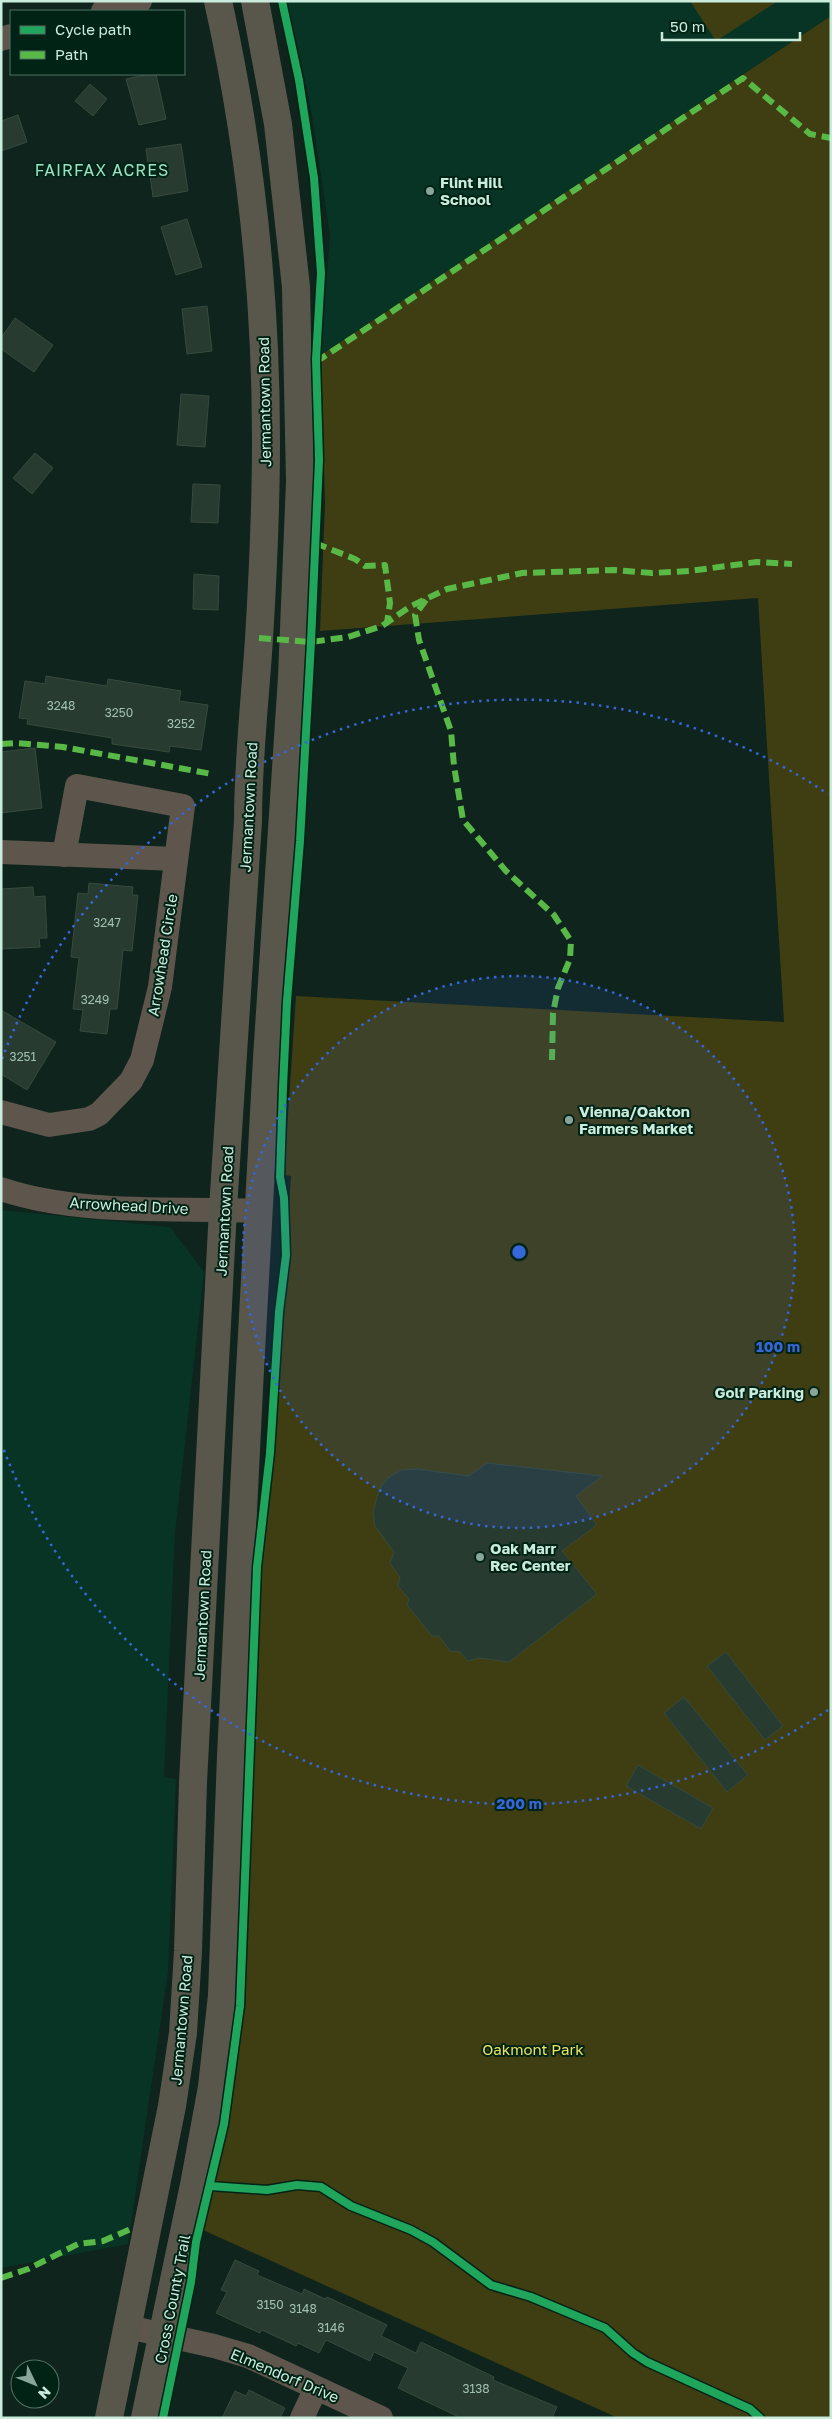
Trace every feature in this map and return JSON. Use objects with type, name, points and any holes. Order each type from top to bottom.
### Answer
[{"type":"main road","name":"Jermantown Road","points":[[109,2418],[171,2116],[183,2033],[188,1951],[193,1773],[223,1209],[248,828],[248,780],[259,638],[266,440],[261,297],[256,233],[240,117],[231,59],[218,1]]},
{"type":"main road","points":[[145,2418],[212,2087],[222,1995],[231,1756],[259,1211],[292,677],[300,482],[296,287],[289,212],[276,114],[254,1]]},
{"type":"street","points":[[107,10],[140,1]]},
{"type":"street","name":"Arrowhead Circle","points":[[1,1112],[49,1124],[89,1119],[99,1114],[131,1082],[142,1060],[160,987],[183,806],[77,786],[64,855]]},
{"type":"street","points":[[1,852],[176,859]]},
{"type":"street","name":"Arrowhead Drive","points":[[1,1189],[42,1199],[87,1206],[259,1211]]},
{"type":"street","name":"Elmendorf Drive","points":[[128,2327],[248,2356],[382,2418]]},
{"type":"street","points":[[302,2418],[316,2388]]},
{"type":"shaded area","points":[[287,1],[831,1],[831,16],[321,355],[330,235],[311,109]]},
{"type":"shaded area","points":[[1,1210],[170,1227],[204,1272],[175,1533],[164,1777],[176,1779],[168,1972],[128,2244],[1,2268]]},
{"type":"green space","points":[[690,1],[778,1],[716,41]]},
{"type":"green space","name":"Oakmont Park","points":[[831,16],[831,2418],[618,2418],[203,2230],[224,2124],[238,2003],[255,1553],[273,1452],[291,1176],[284,1175],[296,996],[784,1022],[758,598],[320,631],[325,504],[321,355]]},
{"type":"building","points":[[156,75],[166,119],[139,125],[126,79]]},
{"type":"building","points":[[90,84],[107,99],[93,116],[75,101]]},
{"type":"building","points":[[18,115],[27,142],[1,151],[1,121]]},
{"type":"building","points":[[181,144],[188,191],[153,197],[146,149]]},
{"type":"building","points":[[187,219],[202,267],[176,275],[161,227]]},
{"type":"building","points":[[207,306],[212,351],[187,354],[182,309]]},
{"type":"building","points":[[15,318],[53,345],[34,372],[1,349],[1,338]]},
{"type":"building","points":[[181,394],[209,396],[205,447],[177,445]]},
{"type":"building","points":[[35,453],[53,468],[32,494],[13,478]]},
{"type":"building","points":[[193,484],[220,485],[218,523],[191,522]]},
{"type":"building","points":[[194,574],[219,576],[218,610],[193,609]]},
{"type":"building","points":[[46,676],[107,686],[108,679],[181,691],[179,701],[208,705],[201,750],[170,746],[169,752],[112,744],[112,738],[27,724],[28,719],[19,718],[25,681],[45,684]]},
{"type":"building","points":[[35,748],[42,808],[1,813],[1,752]]},
{"type":"building","points":[[89,883],[133,887],[132,895],[138,895],[132,951],[123,950],[117,1009],[110,1009],[107,1034],[80,1031],[83,1010],[73,1009],[79,958],[71,957],[78,893],[88,894]]},
{"type":"building","points":[[33,887],[34,897],[45,896],[47,938],[39,938],[40,947],[1,949],[1,889]]},
{"type":"building","points":[[1,1010],[56,1042],[27,1090],[1,1074]]},
{"type":"building","name":"Oak Marr Rec Center","points":[[487,1463],[602,1476],[576,1496],[597,1525],[562,1551],[597,1594],[509,1662],[479,1658],[468,1661],[460,1652],[450,1651],[439,1636],[432,1636],[407,1605],[409,1599],[398,1586],[400,1577],[390,1563],[394,1552],[375,1526],[373,1512],[379,1490],[388,1478],[401,1470],[417,1469],[469,1476]]},
{"type":"building","points":[[726,1652],[783,1726],[765,1740],[707,1666]]},
{"type":"building","points":[[684,1697],[748,1775],[727,1792],[664,1713]]},
{"type":"building","points":[[638,1765],[713,1808],[701,1829],[626,1786]]},
{"type":"building","points":[[235,2260],[259,2271],[257,2275],[302,2294],[304,2289],[325,2299],[327,2297],[387,2325],[381,2336],[416,2353],[421,2342],[494,2377],[493,2380],[557,2407],[552,2418],[461,2418],[398,2388],[408,2368],[374,2352],[370,2361],[326,2340],[319,2353],[298,2343],[296,2346],[262,2330],[260,2333],[216,2313],[227,2292],[221,2290]]},
{"type":"building","points":[[249,2390],[285,2408],[280,2418],[222,2418],[235,2391],[246,2396]]},
{"type":"marked path","points":[[316,362],[743,78],[810,134],[831,138]]},
{"type":"marked path","points":[[315,543],[355,559],[365,566],[385,565],[390,603],[387,623]]},
{"type":"marked path","points":[[259,638],[311,642],[348,637],[382,626],[411,606],[447,589],[522,573],[614,570],[652,573],[689,571],[757,562],[792,564]]},
{"type":"marked path","points":[[426,600],[415,615],[419,640],[451,731],[454,766],[463,820],[506,871],[554,915],[571,941],[570,959],[558,988],[553,1013],[552,1060]]},
{"type":"marked path","points":[[1,744],[16,743],[63,747],[212,774]]},
{"type":"marked path","points":[[1,2278],[28,2269],[78,2244],[103,2241],[131,2229]]},
{"type":"cycle path","name":"Cross County Trail","points":[[163,2418],[191,2282],[196,2242],[224,2124],[240,2006],[257,1567],[270,1453],[279,1312],[286,1255],[284,1198],[280,1177],[283,1087],[287,1001],[300,841],[311,642],[319,460],[316,359],[321,273],[314,178],[299,80],[282,1]]},
{"type":"cycle path","points":[[210,2186],[267,2190],[297,2185],[321,2187],[351,2206],[411,2230],[433,2242],[491,2285],[531,2297],[605,2328],[633,2353],[647,2362],[750,2409],[760,2418]]},
{"type":"place","name":"Flint Hill School","points":[[430,191]]},
{"type":"place","name":"Vienna/Oakton Farmers Market","points":[[569,1120]]},
{"type":"place","name":"Golf Parking","points":[[814,1392]]},
{"type":"place","name":"Oak Marr Rec Center","points":[[480,1557]]},
{"type":"district","name":"FAIRFAX ACRES","points":[[102,170]]}]
